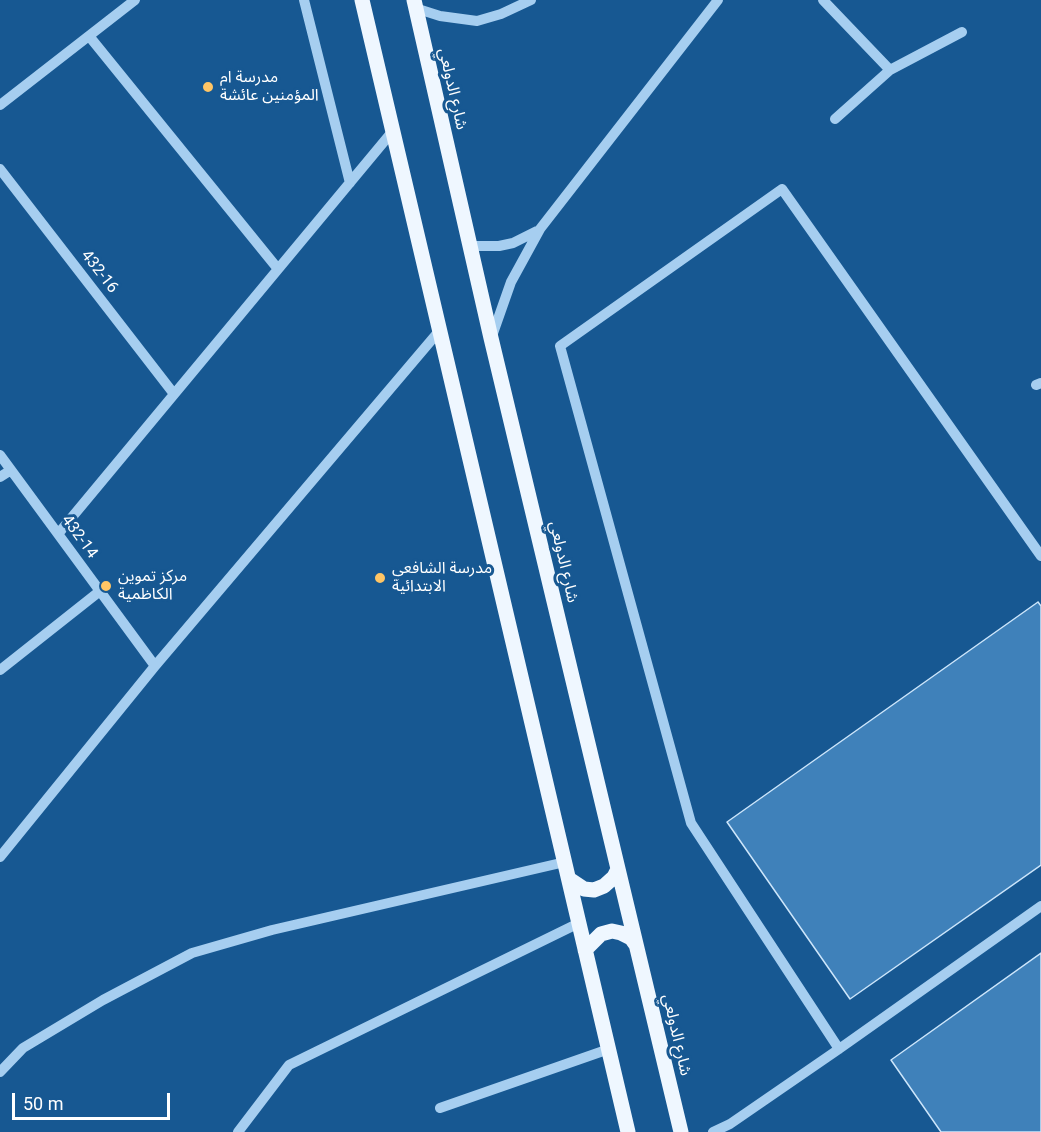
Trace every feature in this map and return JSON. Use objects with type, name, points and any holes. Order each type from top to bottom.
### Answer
[{"type":"main road","points":[[362,0],[628,1132]]},
{"type":"main road","name":"شارع الدولعي","points":[[415,4],[491,338],[681,1132]]},
{"type":"main road","points":[[569,879],[584,889],[594,890],[604,886],[614,877],[618,869]]},
{"type":"main road","points":[[585,950],[601,934],[612,931],[630,938],[636,945]]},
{"type":"street","points":[[0,105],[135,0]]},
{"type":"street","points":[[304,0],[350,183]]},
{"type":"street","points":[[415,4],[440,16],[477,21],[501,14],[531,0]]},
{"type":"street","points":[[491,338],[511,282],[540,229],[718,0]]},
{"type":"street","points":[[823,0],[890,70]]},
{"type":"street","points":[[835,119],[890,70],[962,32]]},
{"type":"street","points":[[89,36],[278,269]]},
{"type":"street","points":[[58,534],[392,132]]},
{"type":"street","name":"432-16","points":[[0,169],[174,394]]},
{"type":"street","points":[[839,1049],[691,823],[560,346],[782,189],[1041,556]]},
{"type":"street","points":[[470,246],[499,246],[527,237],[540,229]]},
{"type":"street","points":[[0,857],[155,666],[440,330]]},
{"type":"street","name":"432-14","points":[[0,455],[155,666]]},
{"type":"street","points":[[0,477],[10,470]]},
{"type":"street","points":[[0,670],[100,591]]},
{"type":"street","points":[[0,1072],[23,1048],[103,1000],[192,953],[272,930],[565,862]]},
{"type":"street","points":[[713,1132],[730,1124],[839,1049],[1041,906]]},
{"type":"street","points":[[238,1132],[289,1065],[579,923]]},
{"type":"street","points":[[440,1108],[609,1049]]},
{"type":"building","points":[[1038,602],[1041,606],[1041,865],[850,999],[727,822]]},
{"type":"building","points":[[1041,953],[1041,1132],[941,1132],[891,1060]]},
{"type":"place","name":"مدرسة ام المؤمنين عائشة","points":[[208,87]]},
{"type":"place","name":"مدرسة الشافعي الابتدائية","points":[[380,578]]},
{"type":"place","name":"مركز تموين الكاظمية","points":[[106,586]]}]
